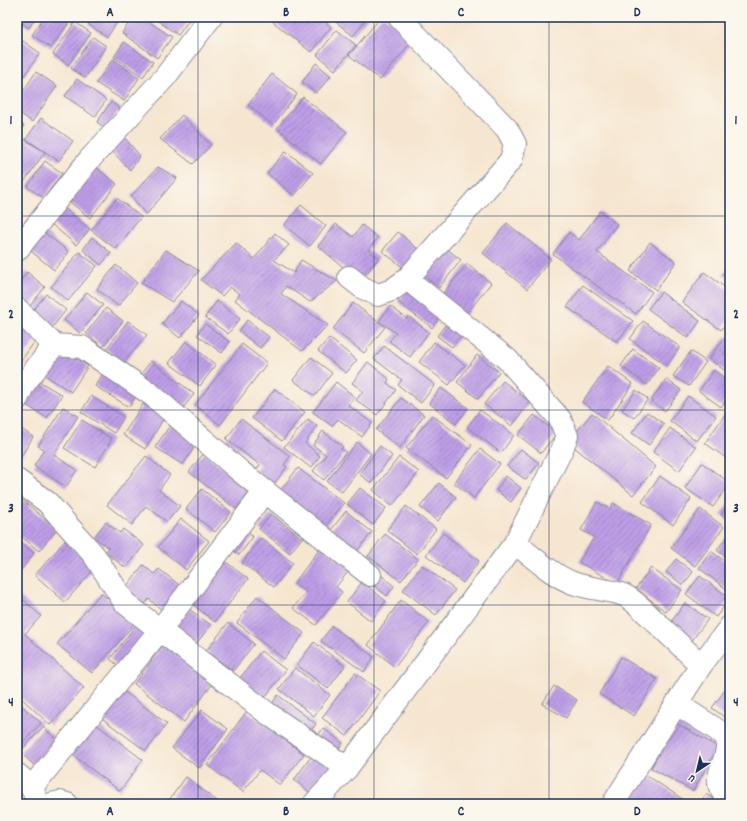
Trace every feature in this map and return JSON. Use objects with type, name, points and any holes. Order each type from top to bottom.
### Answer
[{"type":"street","points":[[17,250],[89,160],[165,77],[211,17]]},
{"type":"street","points":[[349,277],[363,288],[378,295],[392,290],[407,279],[511,160],[515,144],[507,129],[399,17]]},
{"type":"street","points":[[314,804],[347,768],[515,543],[567,436],[560,419],[507,358],[407,279]]},
{"type":"street","points":[[17,309],[54,345],[82,347],[152,395],[265,491],[370,575]]},
{"type":"street","points":[[17,399],[24,384],[54,345]]},
{"type":"street","points":[[17,480],[47,502],[94,555],[125,603],[267,713],[347,768]]},
{"type":"street","points":[[28,788],[160,630],[265,491]]},
{"type":"street","points":[[515,543],[557,575],[573,583],[622,595],[630,599],[701,665]]},
{"type":"street","points":[[613,804],[701,665],[730,627]]},
{"type":"street","points":[[676,704],[722,733],[727,738],[727,752],[719,782],[720,789],[730,799]]},
{"type":"street","points":[[51,804],[60,802],[67,804]]},
{"type":"building","points":[[17,17],[36,17],[29,28],[17,20]]},
{"type":"building","points":[[44,17],[64,17],[70,21],[51,48],[32,35]]},
{"type":"building","points":[[93,17],[121,17],[107,37],[88,24]]},
{"type":"building","points":[[133,17],[142,17],[172,37],[157,58],[122,33]]},
{"type":"building","points":[[152,17],[191,17],[178,35]]},
{"type":"building","points":[[276,17],[319,17],[331,27],[311,52],[272,21]]},
{"type":"building","points":[[330,17],[368,17],[353,36]]},
{"type":"building","points":[[381,17],[385,17],[413,40],[380,80],[349,55]]},
{"type":"building","points":[[75,22],[91,33],[68,65],[53,54]]},
{"type":"building","points":[[337,30],[356,45],[335,70],[317,55]]},
{"type":"building","points":[[17,37],[40,53],[24,76],[17,72]]},
{"type":"building","points":[[93,37],[106,46],[85,78],[71,68]]},
{"type":"building","points":[[124,42],[153,62],[143,77],[114,57]]},
{"type":"building","points":[[113,59],[139,78],[124,101],[96,83]]},
{"type":"building","points":[[316,63],[331,76],[316,93],[302,82]]},
{"type":"building","points":[[36,72],[57,86],[32,122],[17,111],[17,100]]},
{"type":"building","points":[[272,74],[297,94],[273,125],[248,105]]},
{"type":"building","points":[[77,79],[106,100],[95,117],[65,96]]},
{"type":"building","points":[[303,97],[347,132],[321,164],[277,128]]},
{"type":"building","points":[[111,102],[120,108],[106,129],[97,122]]},
{"type":"building","points":[[182,115],[211,145],[193,164],[160,139]]},
{"type":"building","points":[[41,118],[73,141],[59,161],[26,139]]},
{"type":"building","points":[[17,121],[24,126],[17,135]]},
{"type":"building","points":[[119,131],[140,156],[130,170],[107,146]]},
{"type":"building","points":[[24,139],[45,152],[17,192],[17,149]]},
{"type":"building","points":[[286,151],[313,173],[294,196],[267,173]]},
{"type":"building","points":[[45,161],[62,173],[44,198],[27,187]]},
{"type":"building","points":[[93,165],[117,184],[90,218],[66,199]]},
{"type":"building","points":[[158,167],[177,178],[146,215],[131,196]]},
{"type":"building","points":[[117,198],[141,217],[116,249],[91,230]]},
{"type":"building","points":[[301,205],[326,226],[310,246],[284,225]]},
{"type":"building","points":[[62,206],[90,229],[76,245],[49,222]]},
{"type":"building","points":[[600,211],[617,224],[597,252],[652,292],[636,314],[553,254],[569,232],[579,240]]},
{"type":"building","points":[[507,223],[551,259],[527,289],[483,253]]},
{"type":"building","points":[[336,224],[353,237],[362,225],[378,238],[368,250],[379,258],[360,281],[318,246]]},
{"type":"building","points":[[40,229],[69,252],[54,270],[26,247]]},
{"type":"building","points":[[398,232],[420,251],[405,269],[382,251]]},
{"type":"building","points":[[275,233],[289,245],[274,260],[294,273],[301,260],[337,281],[310,302],[286,286],[281,294],[328,325],[302,351],[235,300],[240,294],[230,287],[222,296],[201,280],[236,243],[254,259]]},
{"type":"building","points":[[92,237],[111,253],[101,265],[83,250]]},
{"type":"building","points":[[650,242],[676,262],[656,290],[630,271]]},
{"type":"building","points":[[442,245],[461,260],[439,288],[420,273]]},
{"type":"building","points":[[166,250],[199,271],[172,302],[141,283]]},
{"type":"building","points":[[79,252],[97,266],[68,301],[51,287]]},
{"type":"building","points":[[467,264],[491,283],[464,317],[440,297]]},
{"type":"building","points":[[116,265],[137,283],[118,306],[97,289]]},
{"type":"building","points":[[730,265],[730,280],[722,275]]},
{"type":"building","points":[[27,272],[45,287],[26,311],[17,304],[17,285]]},
{"type":"building","points":[[704,272],[730,291],[730,318],[721,330],[682,302]]},
{"type":"building","points":[[583,285],[633,321],[617,342],[567,307]]},
{"type":"building","points":[[409,287],[443,313],[432,328],[398,302]]},
{"type":"building","points":[[87,292],[103,305],[80,333],[64,320]]},
{"type":"building","points":[[661,292],[700,321],[688,338],[648,309]]},
{"type":"building","points":[[46,294],[66,310],[51,329],[31,313]]},
{"type":"building","points":[[181,301],[199,315],[180,338],[162,324]]},
{"type":"building","points":[[217,301],[240,319],[228,334],[205,317]]},
{"type":"building","points":[[353,303],[385,327],[364,353],[333,329]]},
{"type":"building","points":[[390,306],[407,319],[408,316],[429,332],[410,357],[389,341],[396,333],[379,321]]},
{"type":"building","points":[[106,308],[123,321],[103,347],[86,333]]},
{"type":"building","points":[[247,320],[269,337],[260,348],[239,331]]},
{"type":"building","points":[[449,320],[464,332],[452,347],[437,336]]},
{"type":"building","points":[[128,321],[147,335],[124,363],[106,349]]},
{"type":"building","points":[[643,321],[680,347],[667,366],[630,339]]},
{"type":"building","points":[[17,323],[38,337],[17,366]]},
{"type":"building","points":[[205,324],[230,342],[222,353],[197,335]]},
{"type":"building","points":[[726,336],[730,340],[730,362],[724,370],[709,359]]},
{"type":"building","points":[[329,338],[357,360],[346,373],[318,351]]},
{"type":"building","points":[[186,341],[216,365],[200,386],[169,363]]},
{"type":"building","points":[[434,342],[465,365],[449,385],[419,362]]},
{"type":"building","points":[[242,344],[267,363],[220,425],[195,405]]},
{"type":"building","points":[[384,346],[435,385],[421,403],[398,385],[402,380],[374,359]]},
{"type":"building","points":[[633,349],[659,368],[647,385],[621,366]]},
{"type":"building","points":[[62,350],[88,366],[71,392],[45,375]]},
{"type":"building","points":[[691,351],[706,362],[689,386],[673,376]]},
{"type":"building","points":[[477,355],[499,372],[478,399],[457,382]]},
{"type":"building","points":[[311,357],[332,373],[315,396],[293,380]]},
{"type":"building","points":[[151,361],[194,394],[180,412],[137,379]]},
{"type":"building","points":[[368,362],[389,379],[387,383],[396,390],[377,415],[356,400],[363,391],[352,383]]},
{"type":"building","points":[[608,366],[633,384],[608,420],[582,402]]},
{"type":"building","points":[[106,369],[139,391],[129,407],[95,386]]},
{"type":"building","points":[[714,370],[730,382],[730,394],[721,407],[699,391]]},
{"type":"building","points":[[666,379],[681,390],[665,411],[651,401]]},
{"type":"building","points":[[37,380],[62,395],[47,418],[23,403]]},
{"type":"building","points":[[503,381],[530,402],[512,426],[484,404]]},
{"type":"building","points":[[336,382],[355,397],[348,405],[372,423],[362,437],[338,419],[332,426],[313,412]]},
{"type":"building","points":[[441,388],[468,408],[456,424],[429,403]]},
{"type":"building","points":[[275,389],[305,412],[282,441],[252,418]]},
{"type":"building","points":[[636,390],[648,399],[634,418],[622,410]]},
{"type":"building","points":[[91,396],[124,417],[114,433],[81,412]]},
{"type":"building","points":[[688,396],[716,416],[697,441],[670,421]]},
{"type":"building","points":[[401,398],[424,415],[400,448],[376,430]]},
{"type":"building","points":[[143,404],[164,418],[145,449],[123,435]]},
{"type":"building","points":[[63,407],[78,416],[54,455],[77,470],[66,487],[34,466],[44,449],[38,446]]},
{"type":"building","points":[[730,407],[730,452],[726,458],[705,443]]},
{"type":"building","points":[[480,410],[514,435],[501,453],[467,427]]},
{"type":"building","points":[[647,412],[664,424],[649,445],[632,433]]},
{"type":"building","points":[[592,413],[656,467],[633,495],[568,442]]},
{"type":"building","points":[[432,415],[472,445],[446,478],[406,448]]},
{"type":"building","points":[[534,415],[557,433],[541,453],[518,435]]},
{"type":"building","points":[[241,419],[290,456],[284,465],[287,467],[269,490],[251,476],[260,465],[226,439]]},
{"type":"building","points":[[308,419],[317,426],[305,443],[320,456],[311,468],[284,447]]},
{"type":"building","points":[[82,420],[112,439],[95,467],[64,448]]},
{"type":"building","points":[[171,424],[198,441],[183,465],[155,447]]},
{"type":"building","points":[[17,426],[33,437],[17,463]]},
{"type":"building","points":[[670,428],[696,447],[679,471],[653,452]]},
{"type":"building","points":[[323,431],[343,447],[341,449],[346,452],[324,480],[313,471],[326,455],[313,445]]},
{"type":"building","points":[[357,442],[371,454],[342,492],[327,481]]},
{"type":"building","points":[[380,446],[392,456],[371,483],[359,474]]},
{"type":"building","points":[[480,449],[500,464],[474,498],[454,483]]},
{"type":"building","points":[[521,449],[539,463],[526,480],[507,466]]},
{"type":"building","points":[[204,453],[251,490],[236,509],[189,472]]},
{"type":"building","points":[[146,456],[170,475],[159,490],[180,506],[167,522],[146,506],[132,525],[107,505]]},
{"type":"building","points":[[399,457],[419,472],[392,506],[373,490]]},
{"type":"building","points":[[702,463],[730,483],[713,507],[685,488]]},
{"type":"building","points":[[298,468],[344,503],[322,531],[276,496]]},
{"type":"building","points":[[506,476],[521,488],[511,502],[496,490]]},
{"type":"building","points":[[660,476],[691,499],[673,525],[642,502]]},
{"type":"building","points":[[439,483],[456,497],[438,521],[420,507]]},
{"type":"building","points":[[360,488],[386,508],[373,525],[347,504]]},
{"type":"building","points":[[202,489],[231,512],[215,532],[186,509]]},
{"type":"building","points":[[22,500],[57,529],[39,551],[17,533],[17,506]]},
{"type":"building","points":[[730,501],[730,521],[721,515]]},
{"type":"building","points":[[597,502],[610,509],[613,503],[651,525],[617,584],[579,562],[594,537],[581,530]]},
{"type":"building","points":[[406,506],[436,529],[417,554],[387,530]]},
{"type":"building","points":[[700,509],[724,527],[695,566],[671,548]]},
{"type":"building","points":[[346,511],[372,532],[354,555],[327,535]]},
{"type":"building","points":[[271,514],[302,538],[290,553],[259,529]]},
{"type":"building","points":[[181,519],[209,541],[186,570],[158,547]]},
{"type":"building","points":[[106,522],[120,533],[123,529],[144,545],[126,568],[105,552],[109,548],[94,537]]},
{"type":"building","points":[[243,529],[253,537],[239,555],[229,547]]},
{"type":"building","points":[[443,533],[479,561],[463,583],[426,555]]},
{"type":"building","points":[[730,533],[730,560],[717,550]]},
{"type":"building","points":[[385,534],[418,559],[401,581],[368,556]]},
{"type":"building","points":[[261,538],[293,563],[274,587],[242,563]]},
{"type":"building","points":[[18,540],[34,553],[17,576],[17,542]]},
{"type":"building","points":[[65,541],[95,568],[65,602],[35,575]]},
{"type":"building","points":[[322,546],[351,568],[336,587],[342,592],[316,625],[293,608],[306,592],[294,583]]},
{"type":"building","points":[[711,551],[730,565],[730,592],[699,568]]},
{"type":"building","points":[[221,558],[248,579],[215,622],[188,601]]},
{"type":"building","points":[[676,559],[693,572],[683,585],[666,572]]},
{"type":"building","points":[[143,565],[154,574],[159,569],[183,588],[164,612],[149,599],[143,606],[123,591]]},
{"type":"building","points":[[422,565],[455,590],[436,615],[403,590]]},
{"type":"building","points":[[651,568],[682,590],[666,612],[636,588]]},
{"type":"building","points":[[380,574],[394,586],[387,596],[372,584]]},
{"type":"building","points":[[700,576],[730,598],[716,617],[686,594]]},
{"type":"building","points":[[362,582],[386,601],[371,621],[347,602]]},
{"type":"building","points":[[101,593],[136,622],[92,673],[57,644]]},
{"type":"building","points":[[17,594],[41,616],[25,634],[84,688],[50,725],[17,694]]},
{"type":"building","points":[[257,596],[304,633],[284,659],[237,623]]},
{"type":"building","points":[[401,600],[429,622],[395,667],[368,645]]},
{"type":"building","points":[[685,603],[708,619],[690,643],[668,626]]},
{"type":"building","points":[[186,607],[211,625],[195,645],[171,627]]},
{"type":"building","points":[[228,623],[254,644],[233,671],[206,651]]},
{"type":"building","points":[[136,625],[149,635],[124,670],[110,659]]},
{"type":"building","points":[[332,626],[374,657],[364,672],[321,641]]},
{"type":"building","points":[[314,642],[345,666],[328,689],[297,665]]},
{"type":"building","points":[[163,645],[213,683],[184,722],[134,684]]},
{"type":"building","points":[[261,651],[286,670],[262,701],[237,682]]},
{"type":"building","points":[[621,657],[657,679],[634,716],[599,694]]},
{"type":"building","points":[[295,668],[330,695],[314,716],[279,689]]},
{"type":"building","points":[[355,673],[380,691],[347,736],[322,718]]},
{"type":"building","points":[[730,683],[730,721],[712,708]]},
{"type":"building","points":[[554,686],[577,700],[566,718],[542,704]]},
{"type":"building","points":[[120,688],[167,724],[146,751],[99,716]]},
{"type":"building","points":[[278,695],[316,724],[306,737],[269,708]]},
{"type":"building","points":[[18,702],[41,723],[17,749],[17,703]]},
{"type":"building","points":[[202,710],[228,729],[199,768],[172,748]]},
{"type":"building","points":[[247,711],[304,754],[280,785],[260,770],[243,792],[207,765]]},
{"type":"building","points":[[92,721],[143,760],[120,791],[69,752]]},
{"type":"building","points":[[676,723],[718,747],[693,791],[651,768]]},
{"type":"building","points":[[43,727],[62,744],[38,769],[20,752]]},
{"type":"building","points":[[323,728],[343,743],[335,753],[316,739]]},
{"type":"building","points":[[313,754],[332,768],[312,794],[294,780]]},
{"type":"building","points":[[643,773],[687,802],[686,804],[634,804],[626,799]]},
{"type":"building","points":[[186,777],[221,804],[166,804]]},
{"type":"building","points":[[706,794],[721,804],[699,804]]}]
